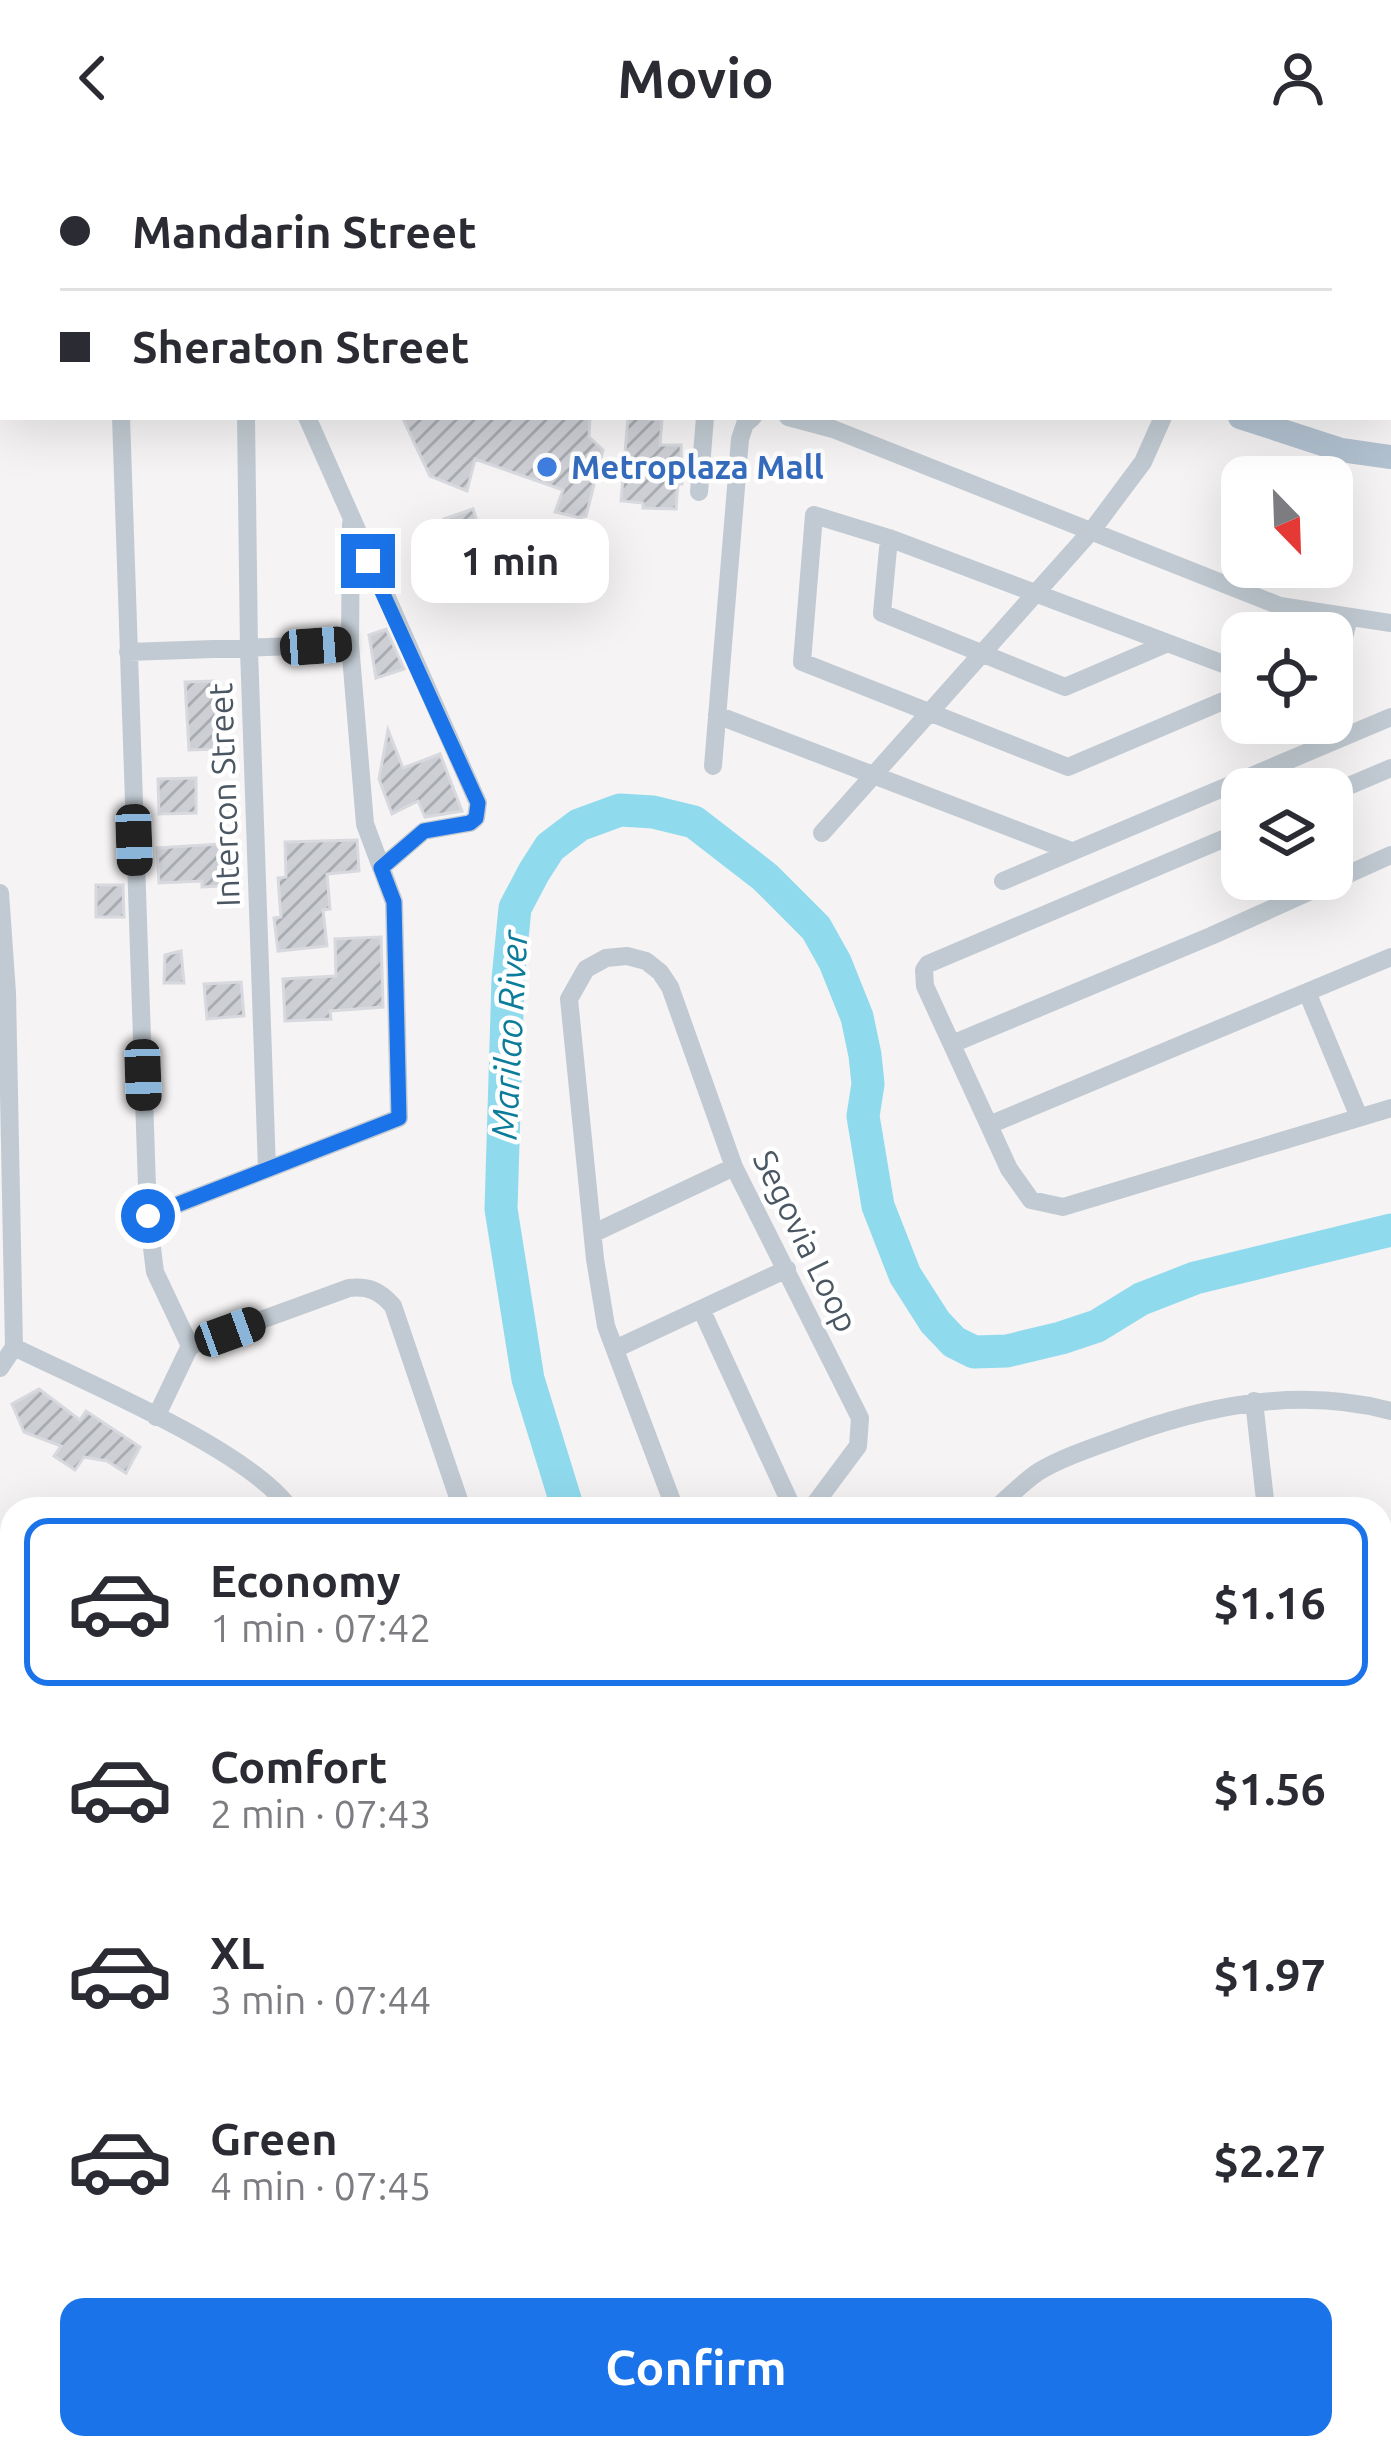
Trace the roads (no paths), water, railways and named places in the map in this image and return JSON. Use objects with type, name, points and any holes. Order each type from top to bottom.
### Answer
[{"type":"main road","points":[[1249,420],[1341,450],[1391,458]]},
{"type":"street","points":[[121,420],[148,1216],[155,1272],[190,1346]]},
{"type":"street","name":"Intercon Street","points":[[246,420],[267,1170]]},
{"type":"street","points":[[308,420],[478,803],[476,818],[470,823],[424,831],[381,868]]},
{"type":"street","points":[[699,492],[705,420]]},
{"type":"street","points":[[713,766],[740,440],[750,420]]},
{"type":"street","points":[[799,420],[1093,529],[1280,606],[1321,612]]},
{"type":"street","points":[[821,833],[1093,529],[1143,463],[1162,420]]},
{"type":"street","points":[[1221,663],[889,538],[814,515],[802,662],[1068,767],[1221,702]]},
{"type":"street","points":[[148,1216],[399,1118],[394,902],[365,824],[350,644],[351,523]]},
{"type":"street","points":[[889,538],[882,613],[1065,687],[1168,643]]},
{"type":"street","points":[[1353,617],[1391,623]]},
{"type":"street","points":[[128,652],[350,644]]},
{"type":"street","points":[[717,715],[1072,851]]},
{"type":"street","points":[[1004,881],[1391,717]]},
{"type":"street","points":[[1353,784],[1391,768]]},
{"type":"street","points":[[1221,840],[928,964],[924,970],[925,986],[1009,1169],[1031,1200],[1064,1207],[1391,1108]]},
{"type":"street","points":[[952,1044],[1391,855]]},
{"type":"street","points":[[0,893],[7,993],[14,1347],[0,1368]]},
{"type":"street","name":"Segovia Loop","points":[[593,1233],[568,999],[586,969],[606,958],[627,956],[646,961],[670,987],[734,1167],[862,1428],[858,1446],[821,1497]]},
{"type":"street","points":[[989,1125],[1391,957]]},
{"type":"street","points":[[1307,992],[1359,1118]]},
{"type":"street","points":[[670,1497],[600,1298],[593,1233],[734,1167]]},
{"type":"street","points":[[615,1349],[787,1269]]},
{"type":"street","points":[[156,1417],[190,1346],[364,1286],[382,1293],[393,1306],[458,1497]]},
{"type":"street","points":[[702,1311],[787,1497]]},
{"type":"street","points":[[14,1347],[156,1417],[255,1473],[278,1497]]},
{"type":"street","points":[[1254,1401],[1265,1497]]},
{"type":"street","points":[[1009,1497],[1039,1472],[1191,1412],[1254,1401],[1360,1402],[1391,1411]]},
{"type":"waterway","name":"Marilao River","points":[[564,1497],[528,1379],[501,1209],[508,979],[515,908],[550,847],[579,825],[620,810],[694,822],[765,877],[816,928],[857,1017],[868,1084],[863,1116],[878,1206],[905,1275],[954,1342],[974,1352],[1007,1351],[1061,1338],[1097,1326],[1141,1299],[1195,1278],[1391,1230]]},
{"type":"place","name":"Metroplaza Mall","points":[[547,467]]}]
